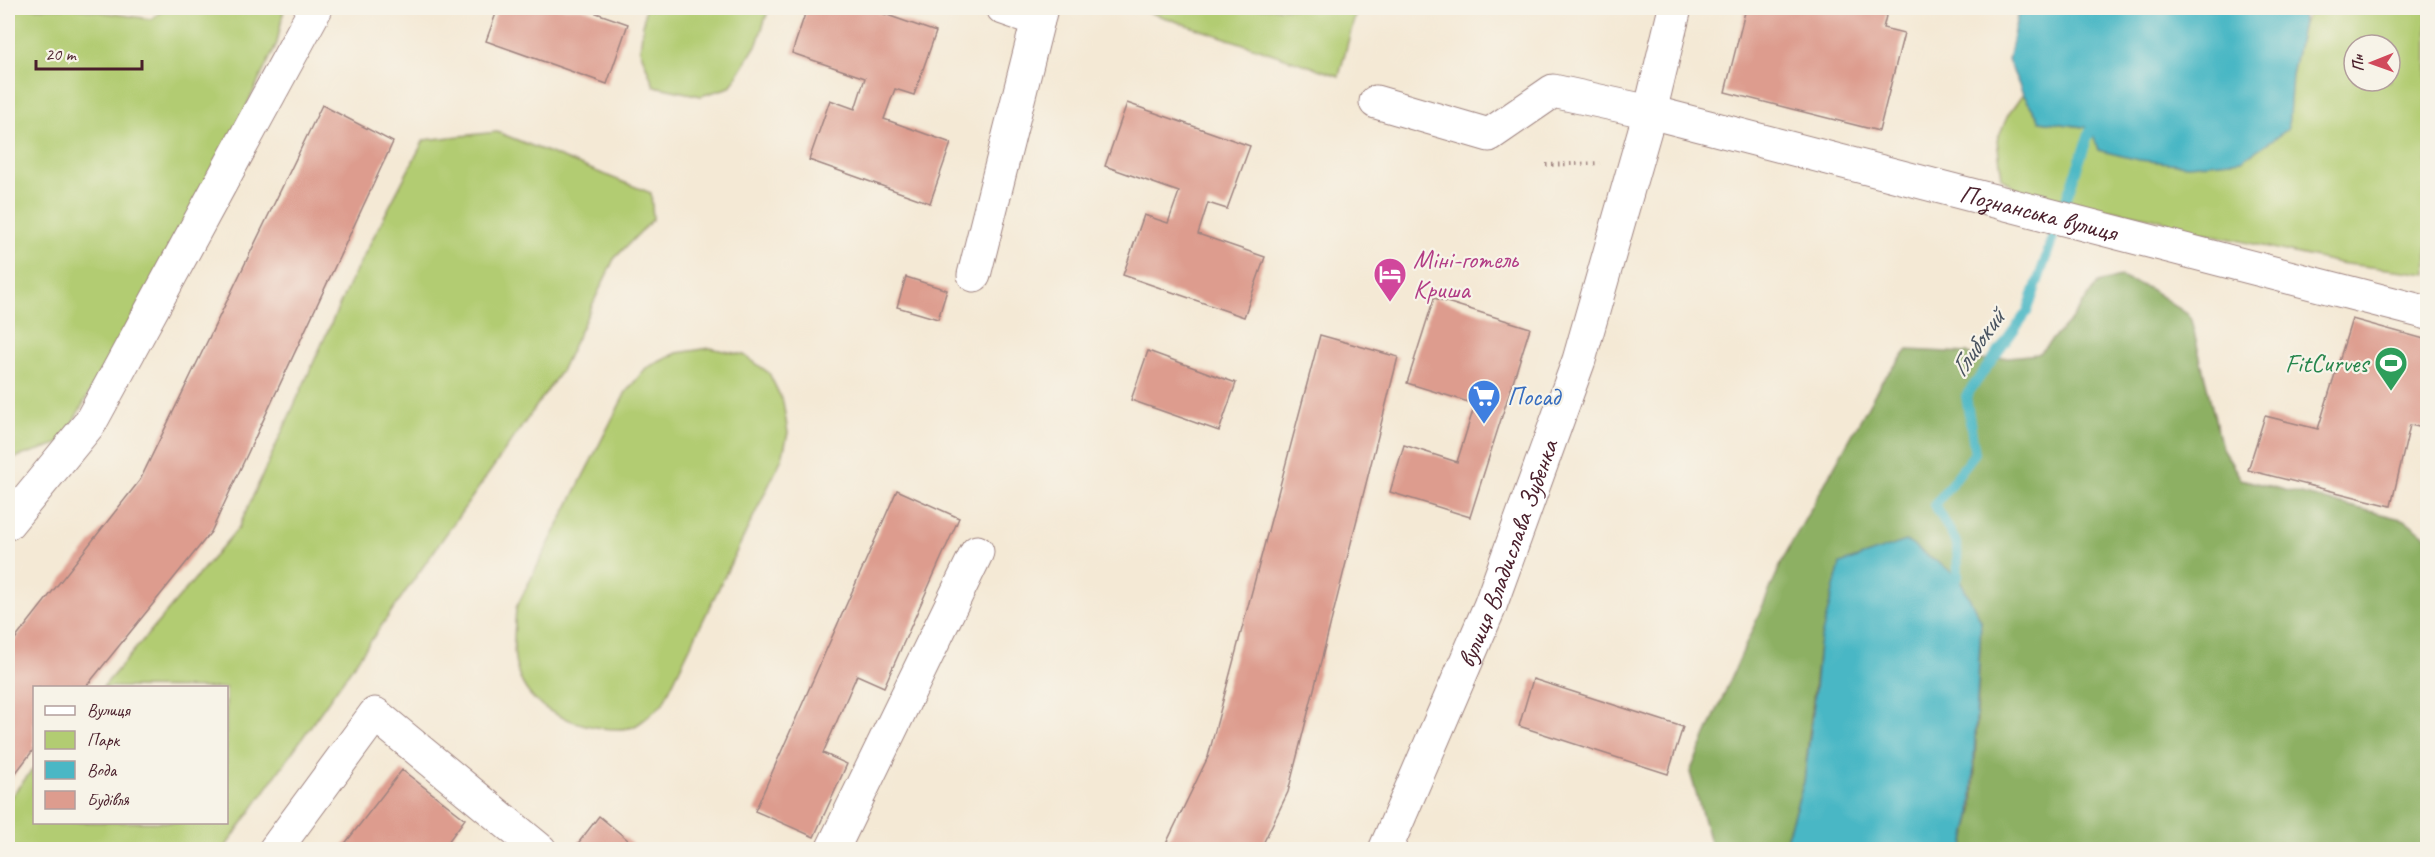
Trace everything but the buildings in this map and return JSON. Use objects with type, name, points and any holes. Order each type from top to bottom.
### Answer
[{"type":"street","points":[[8,523],[90,423],[316,8]]},
{"type":"street","points":[[974,275],[1040,14],[1003,8]]},
{"type":"street","name":"вулиця Владислава Зубенка","points":[[1385,849],[1490,606],[1579,360],[1650,112],[1675,8]]},
{"type":"street","name":"Познанська вулиця","points":[[1376,102],[1489,135],[1553,91],[1650,112],[2427,313]]},
{"type":"street","points":[[832,849],[977,552]]},
{"type":"street","points":[[275,849],[375,714],[540,849]]},
{"type":"path","points":[[1546,165],[1606,164]]},
{"type":"green space","points":[[8,8],[73,8],[151,19],[166,8],[284,8],[277,43],[214,173],[61,443],[8,460]]},
{"type":"green space","points":[[645,8],[769,8],[757,44],[730,87],[701,96],[654,86],[640,50]]},
{"type":"green space","points":[[1136,8],[1357,8],[1339,76]]},
{"type":"green space","points":[[2312,8],[2427,8],[2427,274],[2339,263],[2191,230],[2153,218],[2022,193],[2002,178],[1997,140],[2008,115],[2023,94],[2041,121],[2091,128],[2292,75],[2303,23]]},
{"type":"green space","points":[[497,132],[651,193],[653,219],[614,259],[561,371],[224,849],[8,849],[8,800],[33,769],[33,824],[228,824],[228,686],[104,686],[239,527],[349,284],[424,140]]},
{"type":"green space","points":[[2120,277],[2150,289],[2190,316],[2222,448],[2241,479],[2405,520],[2427,537],[2428,821],[2421,849],[1963,849],[1973,810],[1981,621],[1819,645],[1804,782],[1783,849],[1712,849],[1690,772],[1785,555],[1882,381],[1908,350],[1967,353],[1979,360],[2038,354],[2071,320],[2098,283]]},
{"type":"green space","points":[[710,348],[744,355],[769,373],[783,402],[788,433],[782,458],[662,705],[637,725],[625,729],[588,726],[563,718],[540,704],[523,685],[515,656],[516,608],[626,392],[646,368],[677,353]]},
{"type":"water","points":[[2019,8],[2302,8],[2303,23],[2292,75],[2288,129],[2242,160],[2188,165],[2139,160],[2098,150],[2091,128],[2040,121],[2023,94],[2008,60]]},
{"type":"water","points":[[1906,541],[1958,576],[1981,621],[1971,816],[1963,849],[1783,849],[1804,782],[1819,645],[1840,564]]},
{"type":"waterway","name":"Глибокий","points":[[1958,576],[1957,544],[1935,505],[1975,453],[1966,396],[2027,312],[2091,128]]},
{"type":"place","name":"Міні-готель Криша","points":[[1390,303]]},
{"type":"place","name":"FitCurves","points":[[2391,392]]},
{"type":"place","name":"Посад","points":[[1484,425]]}]
